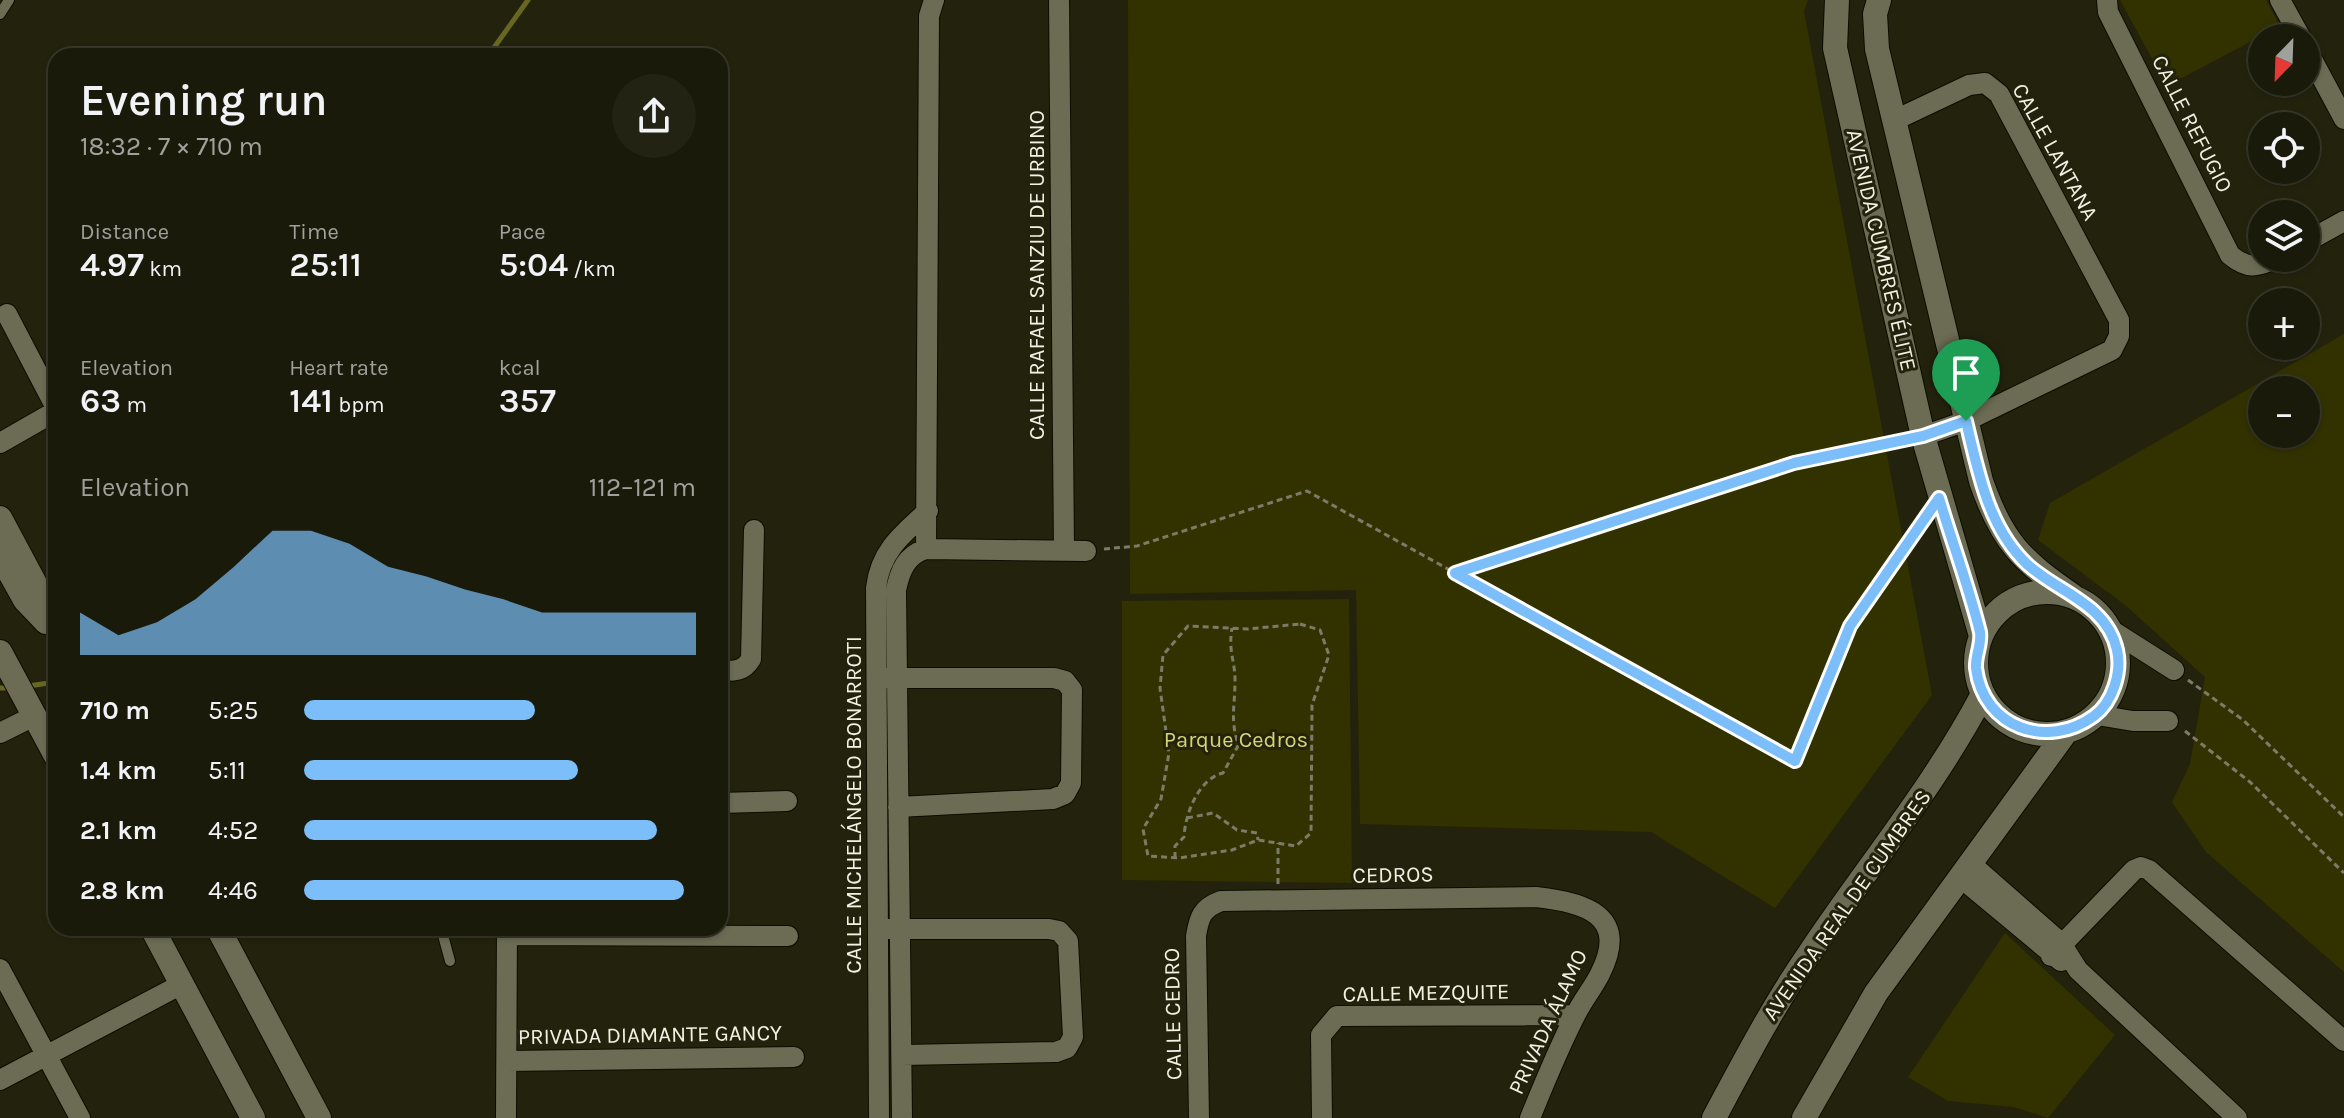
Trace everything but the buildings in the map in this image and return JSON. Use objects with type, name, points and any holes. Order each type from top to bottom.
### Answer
[{"type":"street","points":[[934,0],[929,16],[926,549],[1086,551]]},
{"type":"street","name":"CALLE RAFAEL SANZIU DE URBINO","points":[[1059,0],[1064,550]]},
{"type":"street","name":"AVENIDA CUMBRES ÉLITE","points":[[1837,0],[1835,48],[1923,436],[1981,636]]},
{"type":"street","name":"AVENIDA CUMBRES ÉLITE","points":[[1879,0],[1875,14],[1877,49],[1981,481],[2005,536],[2027,564],[2073,596]]},
{"type":"street","points":[[2280,0],[2293,24]]},
{"type":"street","name":"CALLE REFUGIO","points":[[2103,4],[2230,255],[2243,266],[2248,266]]},
{"type":"street","points":[[2320,74],[2344,119]]},
{"type":"street","name":"CALLE LANTANA","points":[[1893,121],[1969,85],[1985,83],[1999,94],[2119,320],[2119,336],[2112,350],[1966,421]]},
{"type":"street","points":[[2320,234],[2344,221]]},
{"type":"street","points":[[7,314],[48,393]]},
{"type":"street","points":[[0,443],[48,414]]},
{"type":"street","points":[[1923,436],[1966,421]]},
{"type":"street","name":"CALLE MICHELÁNGELO BONARROTI","points":[[879,1118],[898,807],[878,570],[896,540],[928,511]]},
{"type":"street","points":[[0,518],[48,608]]},
{"type":"street","points":[[728,671],[746,668],[751,659],[754,530]]},
{"type":"street","name":"CALLE MICHELÁNGELO BONARROTI","points":[[902,1118],[903,1055],[890,929],[888,678],[896,590],[906,562],[915,552],[926,549]]},
{"type":"street","points":[[0,555],[25,600],[48,624]]},
{"type":"street","points":[[2111,630],[2118,652],[2118,675],[2110,697],[2097,715],[2066,732],[2041,734],[2017,728],[1997,714],[1983,694],[1976,665],[1981,636],[1996,613],[2019,597],[2046,591],[2073,596],[2095,610],[2111,630],[2174,670]]},
{"type":"street","points":[[0,652],[48,741]]},
{"type":"street","points":[[888,678],[1054,678],[1065,681],[1072,690],[1071,783],[1065,794],[1053,799],[898,807]]},
{"type":"street","name":"AVENIDA REAL DE CUMBRES","points":[[1714,1118],[1764,1024],[1809,953],[1944,765],[1983,694]]},
{"type":"street","points":[[2097,715],[2133,721],[2168,721]]},
{"type":"street","points":[[0,733],[34,716]]},
{"type":"street","points":[[1804,1118],[1876,993],[2066,732]]},
{"type":"street","points":[[728,803],[787,801]]},
{"type":"street","points":[[2056,950],[2134,870],[2141,867],[2149,870],[2344,1041]]},
{"type":"street","points":[[1965,870],[2237,1118]]},
{"type":"street","name":"CEDROS","points":[[1202,911],[1221,901],[1278,900],[1536,897],[1587,906]]},
{"type":"street","name":"PRIVADA ÁLAMO","points":[[1530,1118],[1575,1015],[1601,972],[1610,943],[1608,929],[1587,906]]},
{"type":"street","name":"CALLE CEDRO","points":[[1199,1118],[1196,936],[1202,911]]},
{"type":"street","points":[[890,929],[1059,931],[1068,941],[1073,1037],[1067,1048],[1056,1052],[903,1055]]},
{"type":"street","points":[[728,935],[788,936]]},
{"type":"street","points":[[156,936],[253,1118]]},
{"type":"street","points":[[227,936],[319,1118]]},
{"type":"street","points":[[506,1118],[507,936]]},
{"type":"street","points":[[0,969],[80,1118]]},
{"type":"street","points":[[0,1080],[182,984]]},
{"type":"street","name":"CALLE MEZQUITE","points":[[1322,1118],[1321,1035],[1337,1016],[1575,1015]]},
{"type":"street","name":"PRIVADA DIAMANTE GANCY","points":[[507,1061],[794,1057]]},
{"type":"lane","points":[[0,14],[9,0]]},
{"type":"lane","points":[[443,936],[450,961]]},
{"type":"path","points":[[1455,573],[1794,463],[1923,436]]},
{"type":"path","points":[[1086,551],[1137,546],[1307,491],[1795,761],[1850,626],[1939,498]]},
{"type":"path","points":[[1300,624],[1320,630],[1329,655],[1312,705],[1311,833],[1296,846],[1278,843],[1258,840],[1232,850],[1175,858],[1148,856],[1143,829],[1161,799],[1169,753],[1160,688],[1163,655],[1188,626],[1232,628],[1300,624]]},
{"type":"path","points":[[1175,858],[1175,846],[1184,837],[1184,819],[1197,795],[1215,775],[1223,773],[1238,746],[1231,720],[1235,679],[1229,649],[1232,628]]},
{"type":"path","points":[[2174,670],[2243,720],[2344,817]]},
{"type":"path","points":[[2168,721],[2205,743],[2344,873]]},
{"type":"path","points":[[1184,819],[1213,813],[1237,830],[1257,833],[1258,840]]},
{"type":"path","points":[[1278,843],[1278,900]]},
{"type":"green space","points":[[1128,0],[1808,0],[1804,11],[1932,695],[1775,908],[1651,832],[1360,824],[1356,590],[1130,594]]},
{"type":"green space","points":[[2120,0],[2266,0],[2279,24],[2248,24],[2248,43],[2167,86]]},
{"type":"green space","points":[[2344,334],[2344,972],[2206,852],[2172,802],[2190,764],[2205,677],[2125,605],[2038,540],[2050,503],[2248,389],[2248,448],[2320,448],[2320,376],[2271,376],[2299,360],[2320,360],[2320,348]]},
{"type":"green space","name":"Parque Cedros","points":[[1349,599],[1352,883],[1122,880],[1122,601]]},
{"type":"green space","points":[[2005,933],[2115,1035],[2048,1118],[2014,1107],[1948,1101],[1908,1077]]},
{"type":"waterway","points":[[494,48],[528,0]]},
{"type":"waterway","points":[[28,686],[48,683]]},
{"type":"waterway","points":[[0,688],[8,688]]},
{"type":"route","points":[[1966,421],[1981,481],[1991,510],[2005,536],[2027,564],[2095,610],[2111,630],[2118,652],[2118,675],[2110,697],[2097,715],[2066,732],[2041,734],[2017,728],[1997,714],[1983,694],[1976,665],[1981,636],[1939,498],[1850,626],[1795,761],[1455,573],[1794,463],[1923,436],[1966,421]]}]
